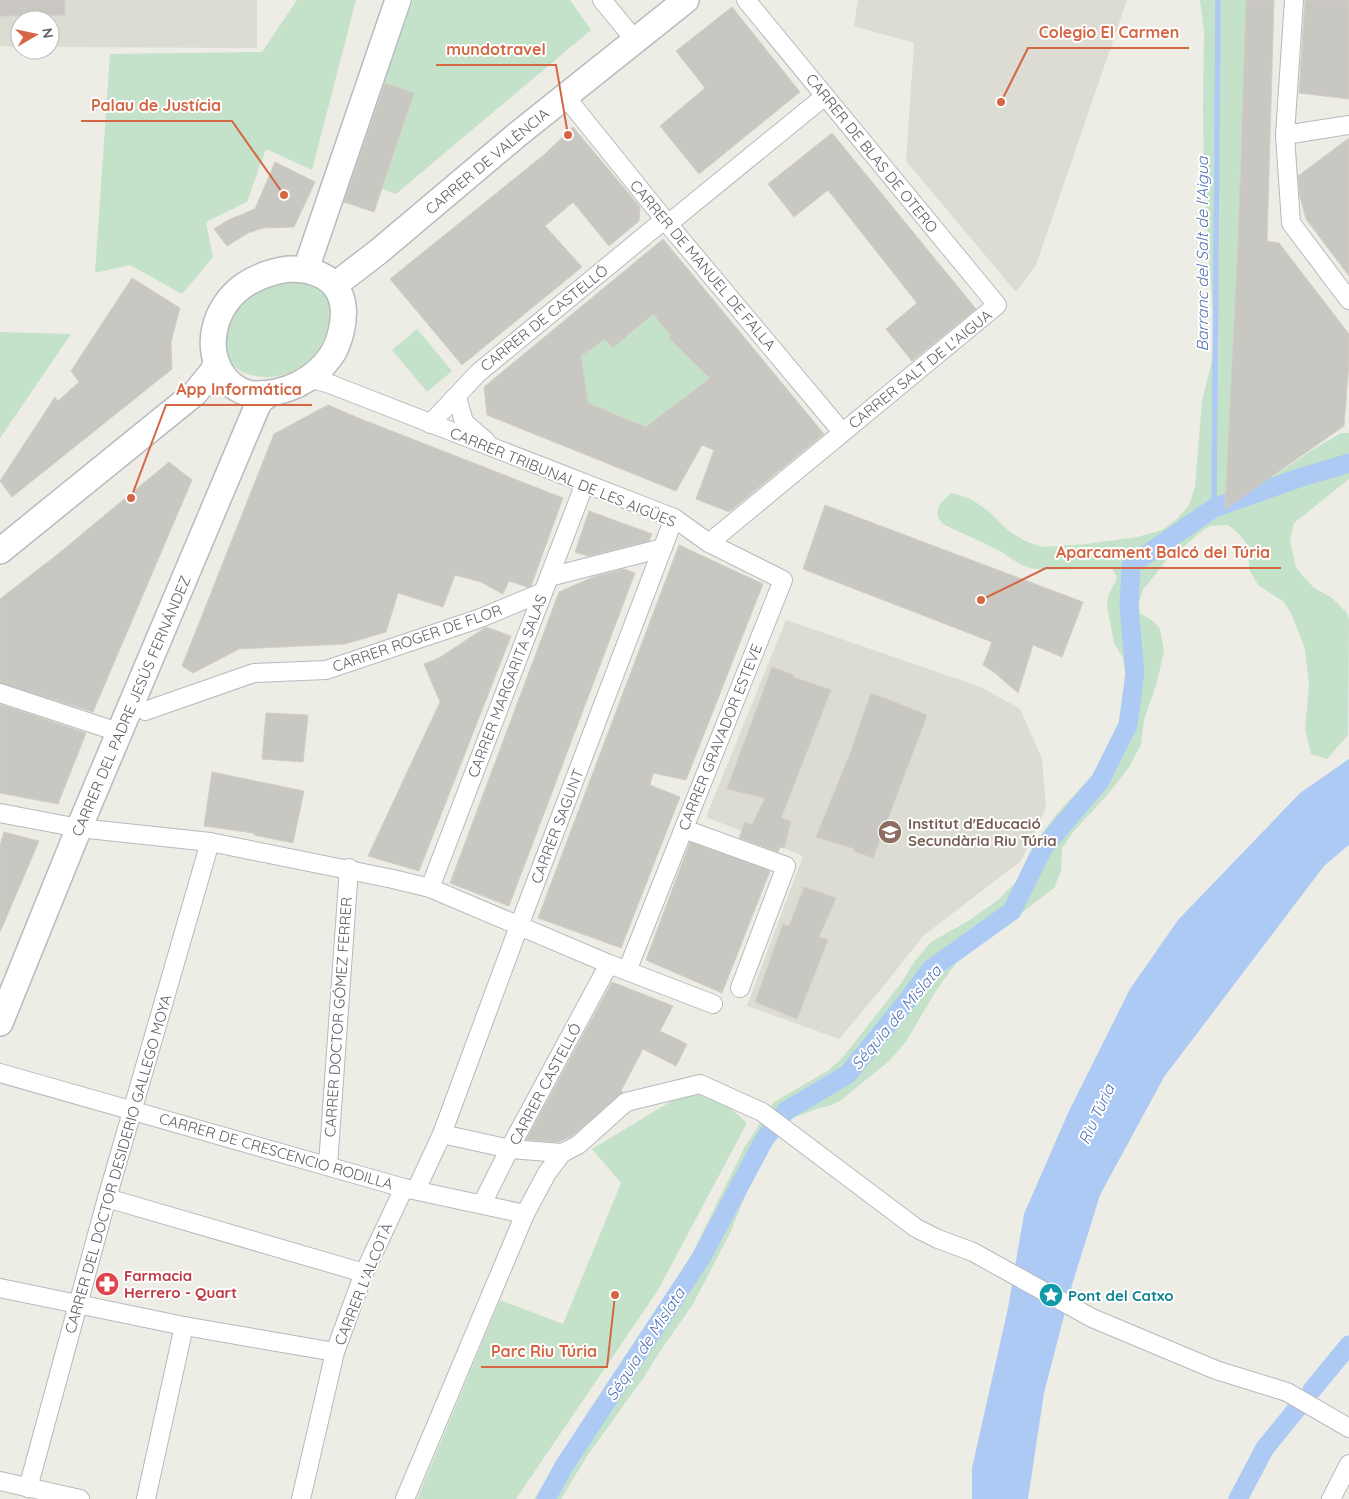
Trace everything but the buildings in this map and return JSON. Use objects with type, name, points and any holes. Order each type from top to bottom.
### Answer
[{"type":"main road","points":[[306,269],[398,0]]},
{"type":"main road","name":"CARRER DE VALÈNCIA","points":[[335,285],[565,96],[686,0]]},
{"type":"main road","points":[[306,269],[322,275],[335,285],[341,296],[344,308],[342,325],[339,339],[332,355],[324,365],[297,386],[269,394],[253,394],[230,384],[216,362],[213,340],[214,327],[218,317],[232,296],[257,278],[279,270],[306,269]]},
{"type":"main road","points":[[0,551],[195,393],[213,371],[216,362]]},
{"type":"main road","name":"CARRER DEL PADRE JESÚS FERNÁNDEZ","points":[[0,1022],[79,828],[256,408],[260,401],[269,394]]},
{"type":"street","points":[[602,0],[635,40]]},
{"type":"street","name":"CARRER DE BLAS DE OTERO","points":[[746,0],[997,305]]},
{"type":"street","points":[[1294,0],[1285,135],[1291,223],[1349,300]]},
{"type":"street","name":"CARRER DE MANUEL DE FALLA","points":[[565,96],[666,222],[842,432]]},
{"type":"street","name":"CARRER DE CASTELLÓ","points":[[430,424],[478,373],[825,96]]},
{"type":"street","points":[[1285,135],[1349,125]]},
{"type":"street","name":"CARRER SALT DE L'AIGUA","points":[[842,432],[997,305]]},
{"type":"street","name":"CARRER TRIBUNAL DE LES AIGÜES","points":[[307,380],[316,380],[330,384],[674,518],[709,543]]},
{"type":"street","points":[[457,397],[464,422],[494,448]]},
{"type":"street","points":[[709,543],[842,432]]},
{"type":"street","name":"CARRER MARGARITA SALAS","points":[[430,888],[585,483]]},
{"type":"street","name":"CARRER SAGUNT","points":[[442,1134],[674,518]]},
{"type":"street","name":"CARRER GRAVADOR ESTEVE","points":[[627,971],[782,580],[709,543]]},
{"type":"street","name":"CARRER ROGER DE FLOR","points":[[145,711],[254,673],[326,670],[478,619],[546,585],[664,548]]},
{"type":"street","points":[[0,692],[112,730],[118,739]]},
{"type":"street","points":[[0,813],[79,828],[210,842],[349,868],[430,888],[609,964],[713,1004]]},
{"type":"street","points":[[684,829],[786,866],[740,988]]},
{"type":"street","name":"CARRER DEL DOCTOR DESIDERIO GALLEGO MOYA","points":[[28,1488],[77,1304],[210,842]]},
{"type":"street","name":"CARRER DOCTOR GÓMEZ FERRER","points":[[328,1165],[349,868]]},
{"type":"street","name":"CARRER CASTELLÓ","points":[[482,1204],[609,964]]},
{"type":"street","name":"CARRER DE CRESCENCIO RODILLA","points":[[0,1073],[410,1189],[525,1214]]},
{"type":"street","points":[[404,1499],[525,1214],[547,1173],[562,1153],[578,1145],[626,1102],[700,1084],[762,1112],[916,1228],[973,1252],[1092,1318],[1216,1370],[1287,1392],[1349,1428]]},
{"type":"street","points":[[442,1134],[510,1148],[562,1153]]},
{"type":"street","name":"CARRER L'ALCOTÀ","points":[[301,1499],[335,1352],[364,1273],[442,1134]]},
{"type":"street","points":[[107,1198],[364,1273]]},
{"type":"street","points":[[0,1288],[184,1326],[335,1352]]},
{"type":"street","points":[[146,1499],[184,1326]]},
{"type":"street","points":[[1331,1499],[1349,1464]]},
{"type":"street","points":[[0,1481],[80,1499]]},
{"type":"shaded area","points":[[0,0],[257,0],[257,48],[60,47],[60,10],[10,10],[10,46],[0,46]]},
{"type":"shaded area","points":[[858,0],[1127,0],[1036,265],[1016,292],[906,161],[914,43],[854,26]]},
{"type":"shaded area","name":"Institut d'Educació Secundària Riu Túria","points":[[786,620],[981,687],[1020,709],[1042,759],[1046,808],[1021,861],[923,936],[839,1039],[747,1006],[803,856],[706,817]]},
{"type":"green space","points":[[297,0],[356,0],[312,170],[266,149],[247,202],[206,222],[213,257],[182,294],[130,265],[95,273],[110,54],[262,52]]},
{"type":"green space","points":[[413,0],[570,0],[591,30],[396,194],[382,189],[414,93],[384,83]]},
{"type":"green space","points":[[1200,0],[1247,0],[1240,166],[1232,503],[1317,447],[1341,433],[1349,433],[1349,479],[1294,523],[1290,540],[1296,568],[1313,587],[1332,598],[1347,613],[1349,620],[1348,735],[1327,759],[1311,754],[1305,730],[1309,686],[1305,649],[1291,613],[1284,602],[1258,585],[1250,571],[1246,543],[1238,533],[1228,525],[1211,526],[1203,530],[1168,558],[1143,590],[1139,602],[1140,613],[1153,621],[1160,629],[1164,651],[1157,682],[1144,720],[1141,745],[1129,767],[1109,793],[1074,831],[1062,848],[1061,871],[1054,888],[957,962],[937,989],[905,1043],[889,1061],[840,1101],[788,1120],[781,1127],[753,1176],[731,1231],[693,1304],[644,1377],[587,1456],[561,1499],[534,1499],[611,1380],[637,1344],[691,1256],[744,1148],[774,1102],[829,1070],[843,1057],[931,942],[970,920],[998,900],[1016,882],[1029,862],[1042,834],[1054,817],[1095,772],[1124,712],[1125,673],[1123,658],[1114,643],[1107,607],[1108,596],[1117,578],[1112,568],[1050,570],[1026,567],[993,547],[943,524],[939,519],[937,511],[941,503],[952,493],[971,499],[987,510],[1009,531],[1027,542],[1043,547],[1086,544],[1137,537],[1162,530],[1177,519],[1189,505],[1195,487],[1202,401],[1211,365],[1215,336],[1204,170],[1204,32]]},
{"type":"green space","points":[[289,278],[315,285],[326,295],[331,315],[325,337],[313,356],[293,371],[271,377],[248,374],[237,368],[230,359],[227,337],[230,325],[242,303],[250,295],[264,287]]},
{"type":"green space","points":[[653,314],[710,378],[647,427],[575,397],[587,393],[581,356],[605,339],[614,348]]},
{"type":"green space","points":[[417,329],[452,371],[427,392],[392,350]]},
{"type":"green space","points":[[0,332],[71,334],[0,438]]},
{"type":"green space","points":[[713,1093],[747,1123],[658,1290],[516,1499],[417,1499],[500,1300],[563,1324],[621,1183],[592,1149],[678,1097]]},
{"type":"water","name":"Riu Túria","points":[[1349,759],[1349,845],[1324,866],[1164,1077],[1100,1195],[1072,1285],[1044,1393],[1028,1499],[972,1499],[972,1468],[1008,1308],[1024,1214],[1068,1113],[1130,989],[1178,920],[1300,793]]},
{"type":"waterway","name":"Barranc del Salt de l'Aigua","points":[[1214,508],[1218,0]]},
{"type":"waterway","name":"Séquia de Mislata","points":[[546,1499],[564,1466],[701,1258],[764,1140],[786,1111],[848,1074],[931,969],[1012,911],[1043,848],[1100,781],[1128,725],[1135,673],[1129,608],[1131,565],[1214,508],[1302,477],[1349,463]]},
{"type":"waterway","points":[[1312,1390],[1349,1345]]},
{"type":"waterway","points":[[1238,1499],[1265,1448],[1300,1405]]},
{"type":"place","name":"Colegio El Carmen","points":[[1001,102]]},
{"type":"place","name":"mundotravel","points":[[568,135]]},
{"type":"place","name":"Palau de Justícia","points":[[284,195]]},
{"type":"place","name":"App Informática","points":[[131,498]]},
{"type":"place","name":"Aparcament Balcó del Túria","points":[[981,600]]},
{"type":"place","name":"Institut d'Educació Secundària Riu Túria","points":[[890,832]]},
{"type":"place","name":"Farmacia Herrero - Quart","points":[[107,1284]]},
{"type":"place","name":"Parc Riu Túria","points":[[615,1295]]},
{"type":"place","name":"Pont del Catxo","points":[[1051,1295]]}]
